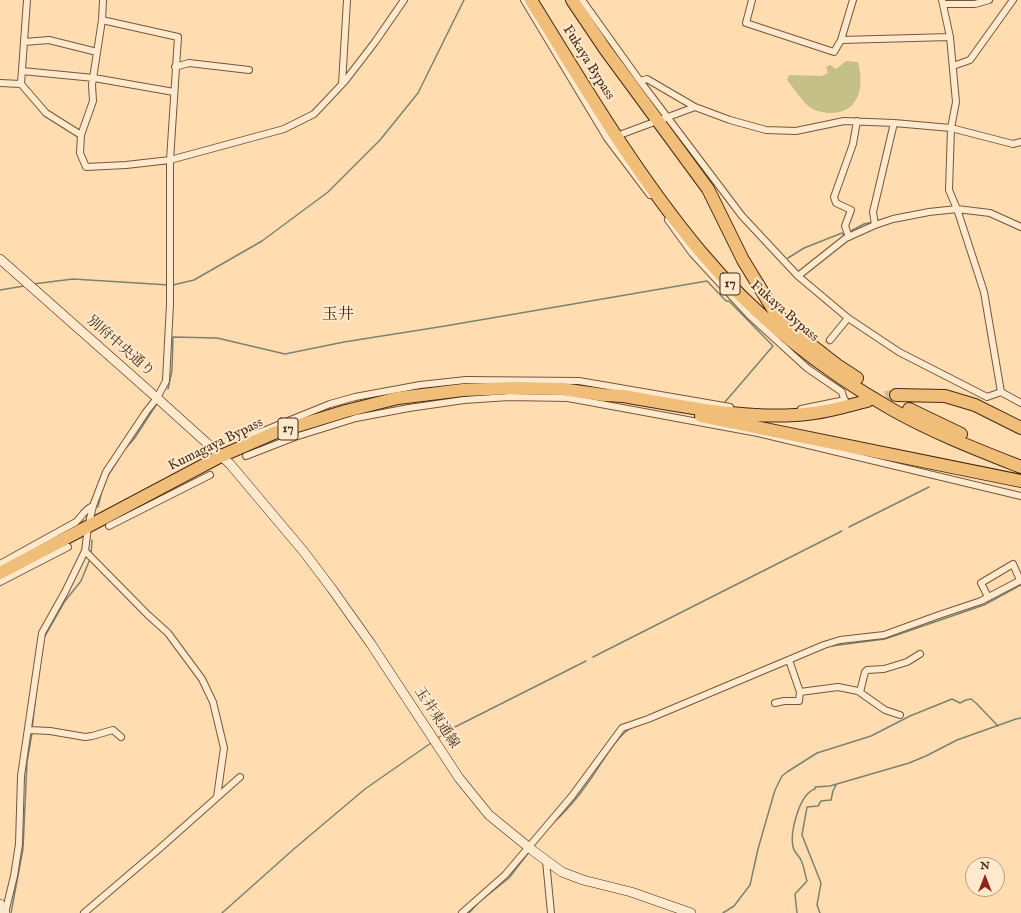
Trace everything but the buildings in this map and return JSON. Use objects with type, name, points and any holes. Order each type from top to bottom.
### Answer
[{"type":"highway","name":"Fukaya Bypass","points":[[531,0],[612,137],[702,253],[740,295],[788,338],[831,371],[894,410],[936,432],[1021,467]]},
{"type":"highway","name":"Fukaya Bypass","points":[[572,0],[605,49],[662,119],[708,189],[743,260],[776,314],[801,337],[837,365],[893,401],[960,433],[1021,458]]},
{"type":"highway","name":"Kumagaya Bypass","points":[[0,573],[23,565],[88,527],[221,456],[274,433],[354,408],[398,398],[465,390],[513,388],[561,389],[604,395]]},
{"type":"highway","name":"17","points":[[604,395],[623,396],[742,414],[768,413],[785,415],[814,413],[845,403],[867,401]]},
{"type":"highway","name":"17","points":[[604,395],[628,402],[759,431],[1021,481]]},
{"type":"highway","points":[[896,395],[945,396],[975,405],[1021,428]]},
{"type":"street","points":[[21,84],[27,0]]},
{"type":"street","points":[[103,0],[92,101],[81,135],[80,153],[86,167],[126,166],[170,160],[284,129],[314,114],[342,84],[375,42],[404,0]]},
{"type":"street","points":[[342,84],[347,0]]},
{"type":"street","points":[[524,0],[612,137],[692,253],[749,315],[808,367],[842,392],[845,403]]},
{"type":"street","points":[[582,0],[640,81],[662,119],[742,216],[798,276],[848,318],[899,352],[987,397],[1001,392],[1021,403]]},
{"type":"street","points":[[752,0],[746,23],[834,52],[841,40],[854,0]]},
{"type":"street","points":[[989,0],[975,4],[942,2],[950,37],[956,102],[951,128],[949,190],[957,209],[984,292],[1001,392]]},
{"type":"street","points":[[953,66],[970,60],[1013,0]]},
{"type":"street","points":[[5,913],[14,876],[19,844],[21,776],[42,633],[65,592],[85,551],[88,527],[93,506],[106,472],[146,412],[158,398],[166,381],[170,292],[170,160],[178,37],[102,20]]},
{"type":"street","points":[[841,40],[950,37]]},
{"type":"street","points":[[24,42],[49,40],[98,52]]},
{"type":"street","points":[[176,67],[189,63],[249,70]]},
{"type":"street","points":[[22,71],[94,78],[174,92]]},
{"type":"street","points":[[640,81],[647,78],[696,107],[730,120],[766,130],[796,131],[844,121],[894,123],[951,128],[1013,144],[1021,142]]},
{"type":"street","points":[[0,82],[21,84],[46,113],[81,135]]},
{"type":"street","points":[[612,137],[696,107]]},
{"type":"street","points":[[849,237],[845,226],[851,210],[836,203],[834,197],[853,144],[857,122]]},
{"type":"street","points":[[875,225],[873,212],[894,123]]},
{"type":"street","points":[[798,276],[849,237],[875,225],[893,219],[929,212],[957,209],[990,213],[1021,227]]},
{"type":"street","name":"別府中央通り","points":[[0,259],[158,398],[221,456]]},
{"type":"street","points":[[830,340],[848,318]]},
{"type":"street","points":[[465,390],[579,381],[768,413]]},
{"type":"street","points":[[465,390],[509,397],[568,398],[759,431],[1021,496]]},
{"type":"street","points":[[241,440],[330,404],[354,408]]},
{"type":"street","points":[[246,456],[295,437],[354,408]]},
{"type":"street","name":"玉井東通線","points":[[221,456],[294,540],[332,589],[459,778],[489,815],[529,848],[562,872],[582,880],[631,892],[691,913]]},
{"type":"street","points":[[108,526],[134,503],[210,475]]},
{"type":"street","points":[[0,564],[76,522],[81,518],[87,508],[93,506]]},
{"type":"street","points":[[0,582],[23,565],[68,547]]},
{"type":"street","points":[[85,551],[148,615],[168,632],[202,679],[213,702],[224,748],[217,797]]},
{"type":"street","points":[[462,913],[505,874],[529,848],[572,796],[615,735],[622,728],[790,662],[840,640],[884,635],[981,601],[1020,580],[1013,564],[981,582],[988,597]]},
{"type":"street","points":[[860,692],[865,672],[867,670],[884,669],[907,662],[920,654]]},
{"type":"street","points":[[774,703],[799,701],[800,692],[790,662]]},
{"type":"street","points":[[800,692],[838,687],[860,692],[885,710],[900,716]]},
{"type":"street","points":[[28,730],[85,737],[113,730],[121,737]]},
{"type":"street","points":[[84,913],[240,777]]},
{"type":"street","points":[[546,861],[551,913]]},
{"type":"street","points":[[0,904],[5,913]]},
{"type":"shaded area","points":[[846,61],[858,62],[861,79],[860,88],[855,102],[849,108],[842,111],[827,113],[813,109],[805,103],[787,80],[789,75],[822,76],[828,73],[826,67],[830,65],[836,69]]},
{"type":"waterway","points":[[173,285],[194,280],[262,241],[328,192],[380,140],[418,93],[464,0]]},
{"type":"waterway","points":[[898,215],[921,211]]},
{"type":"waterway","points":[[876,221],[888,218]]},
{"type":"waterway","points":[[849,232],[864,224],[873,222]]},
{"type":"waterway","points":[[788,258],[804,248],[842,233],[844,235],[846,234]]},
{"type":"waterway","points":[[33,284],[73,279],[169,285]]},
{"type":"waterway","points":[[168,389],[172,370],[173,337],[217,338],[285,354],[344,342],[707,281],[773,346],[725,402]]},
{"type":"waterway","points":[[0,290],[24,286]]},
{"type":"waterway","points":[[123,451],[134,439],[156,405]]},
{"type":"waterway","points":[[107,477],[118,460]]},
{"type":"waterway","points":[[849,527],[929,487]]},
{"type":"waterway","points":[[98,507],[102,490]]},
{"type":"waterway","points":[[593,657],[842,531]]},
{"type":"waterway","points":[[91,555],[92,540]]},
{"type":"waterway","points":[[45,636],[65,601],[81,581],[90,559]]},
{"type":"waterway","points":[[831,646],[885,639],[984,605],[1021,585]]},
{"type":"waterway","points":[[437,739],[447,731],[586,661]]},
{"type":"waterway","points":[[32,729],[37,685]]},
{"type":"waterway","points":[[723,913],[734,906],[750,885],[758,849],[775,790],[782,776],[787,772],[817,753],[871,736],[910,716],[952,699],[960,703],[971,699],[998,726]]},
{"type":"waterway","points":[[797,913],[795,894],[807,881],[802,862],[794,851],[792,840],[794,823],[797,814],[804,798],[809,792],[815,789],[815,787],[830,786],[909,763],[957,740],[1021,718]]},
{"type":"waterway","points":[[550,826],[579,795],[614,744],[620,737],[633,727]]},
{"type":"waterway","points":[[11,913],[23,849],[27,762],[32,733]]},
{"type":"waterway","points":[[222,913],[295,848],[365,789],[431,743]]},
{"type":"waterway","points":[[820,913],[817,905],[821,883],[802,835],[807,807],[818,806],[821,801],[831,800],[836,785]]},
{"type":"waterway","points":[[469,913],[479,902],[509,878],[529,852]]},
{"type":"tunnel","points":[[810,365],[830,340]]},
{"type":"tunnel","points":[[868,401],[896,395]]},
{"type":"district","name":"玉井","points":[[338,316]]}]
